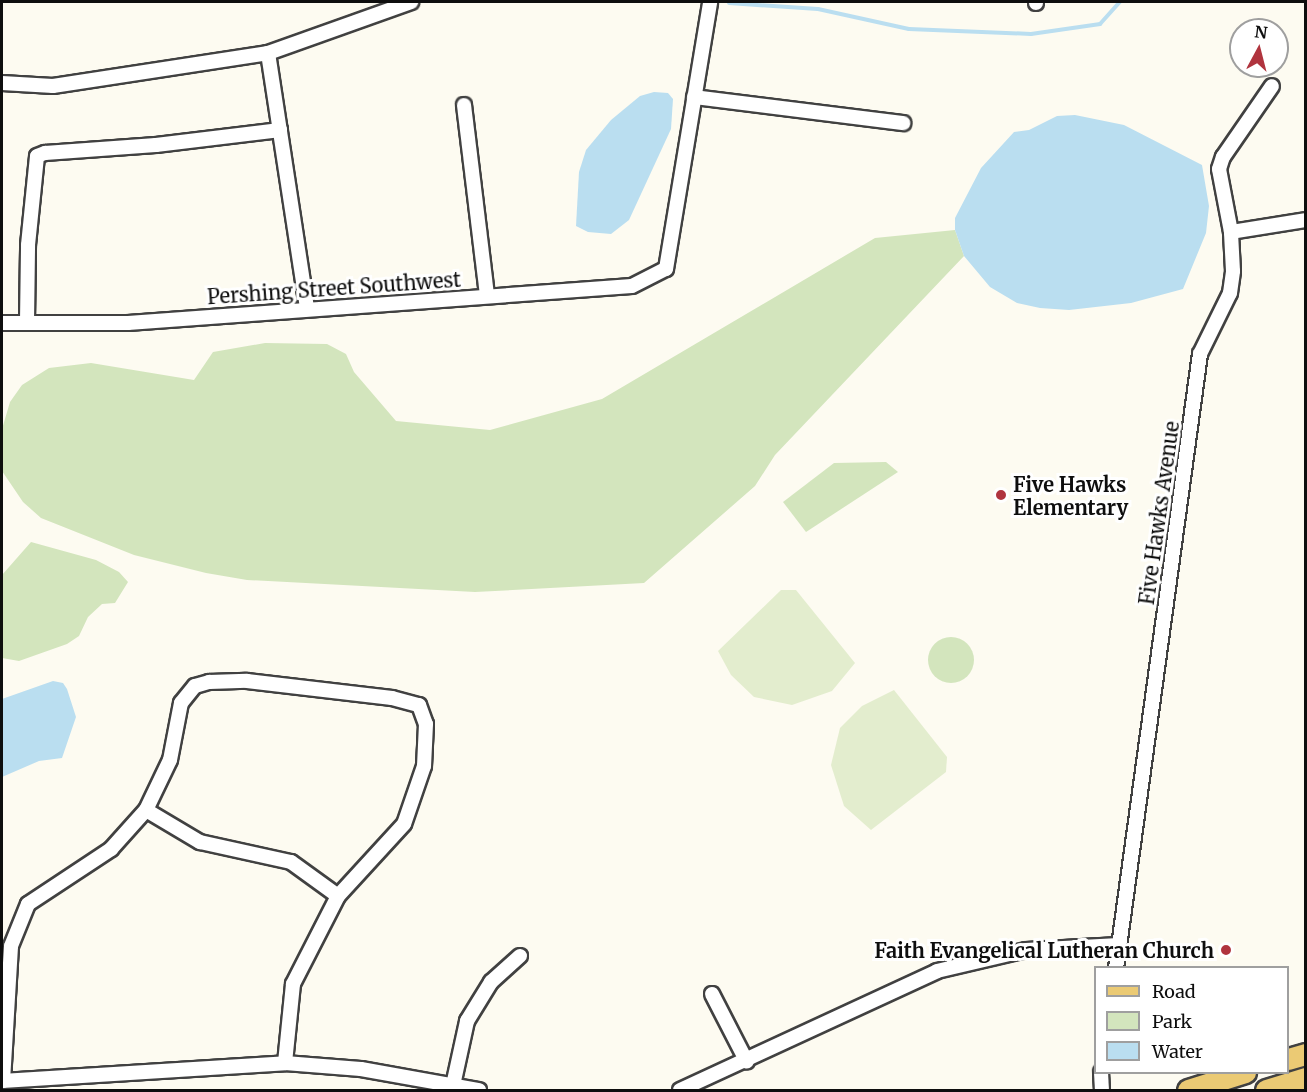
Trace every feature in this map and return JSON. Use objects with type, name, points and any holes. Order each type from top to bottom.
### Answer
[{"type":"main road","points":[[1289,1058],[1305,1054]]},
{"type":"main road","points":[[1188,1090],[1239,1074]]},
{"type":"main road","points":[[1266,1090],[1305,1078]]},
{"type":"street","points":[[2,83],[53,86],[268,53],[411,2]]},
{"type":"street","points":[[710,2],[694,97],[903,123]]},
{"type":"street","points":[[268,53],[307,309]]},
{"type":"street","name":"Five Hawks Avenue","points":[[1116,966],[1200,354],[1230,293],[1234,254],[1219,169],[1223,157],[1272,86]]},
{"type":"street","name":"Pershing Street Southwest","points":[[2,323],[27,321],[128,323],[632,286],[666,269],[694,97]]},
{"type":"street","points":[[464,105],[487,296]]},
{"type":"street","points":[[27,321],[28,245],[37,156],[45,153],[156,146],[280,130]]},
{"type":"street","points":[[1231,232],[1305,220]]},
{"type":"street","points":[[285,1063],[293,984],[338,896],[404,824],[424,766],[426,724],[419,705],[392,698],[247,681],[209,682],[195,686],[181,703],[170,760],[146,810],[111,849],[28,904],[11,946],[2,1081],[285,1063],[479,1090]]},
{"type":"street","points":[[146,810],[200,842],[291,862],[338,896]]},
{"type":"street","points":[[680,1090],[747,1062],[937,970],[1026,950],[1119,945]]},
{"type":"street","points":[[453,1087],[467,1021],[492,982],[520,956]]},
{"type":"street","points":[[712,994],[747,1062]]},
{"type":"street","points":[[1101,1074],[1102,1090]]},
{"type":"green space","points":[[955,230],[964,256],[775,455],[755,486],[644,583],[475,592],[247,580],[206,573],[134,555],[41,518],[23,502],[2,471],[2,429],[10,402],[22,385],[49,368],[91,363],[194,380],[213,352],[265,343],[327,344],[346,354],[354,372],[396,421],[490,430],[602,399],[875,238]]},
{"type":"green space","points":[[886,462],[898,472],[806,532],[783,502],[834,463]]},
{"type":"green space","points":[[31,542],[96,560],[119,572],[128,582],[115,603],[102,604],[88,617],[79,636],[67,644],[19,661],[2,658],[2,575]]},
{"type":"green space","points":[[781,590],[796,590],[855,663],[832,691],[792,705],[754,697],[731,675],[718,651]]},
{"type":"green space","points":[[951,637],[967,644],[974,660],[967,676],[951,683],[935,676],[928,660],[935,644]]},
{"type":"green space","points":[[894,690],[947,757],[946,772],[871,830],[844,806],[831,765],[840,728],[862,706]]},
{"type":"water","points":[[654,92],[668,93],[673,99],[671,129],[629,220],[611,234],[588,232],[576,226],[579,172],[586,150],[611,120],[640,96]]},
{"type":"water","points":[[1075,115],[1124,125],[1202,165],[1209,206],[1206,233],[1183,289],[1131,303],[1069,310],[1040,308],[1017,303],[990,287],[964,256],[955,230],[955,218],[981,168],[1014,132],[1029,130],[1057,116]]},
{"type":"water","points":[[53,681],[63,683],[67,689],[76,717],[62,758],[39,761],[2,777],[2,699]]},
{"type":"waterway","points":[[729,3],[818,9],[909,29],[1031,34],[1100,24],[1120,2]]},
{"type":"place","name":"Five Hawks Elementary","points":[[1001,495]]},
{"type":"place","name":"Faith Evangelical Lutheran Church","points":[[1226,950]]}]
